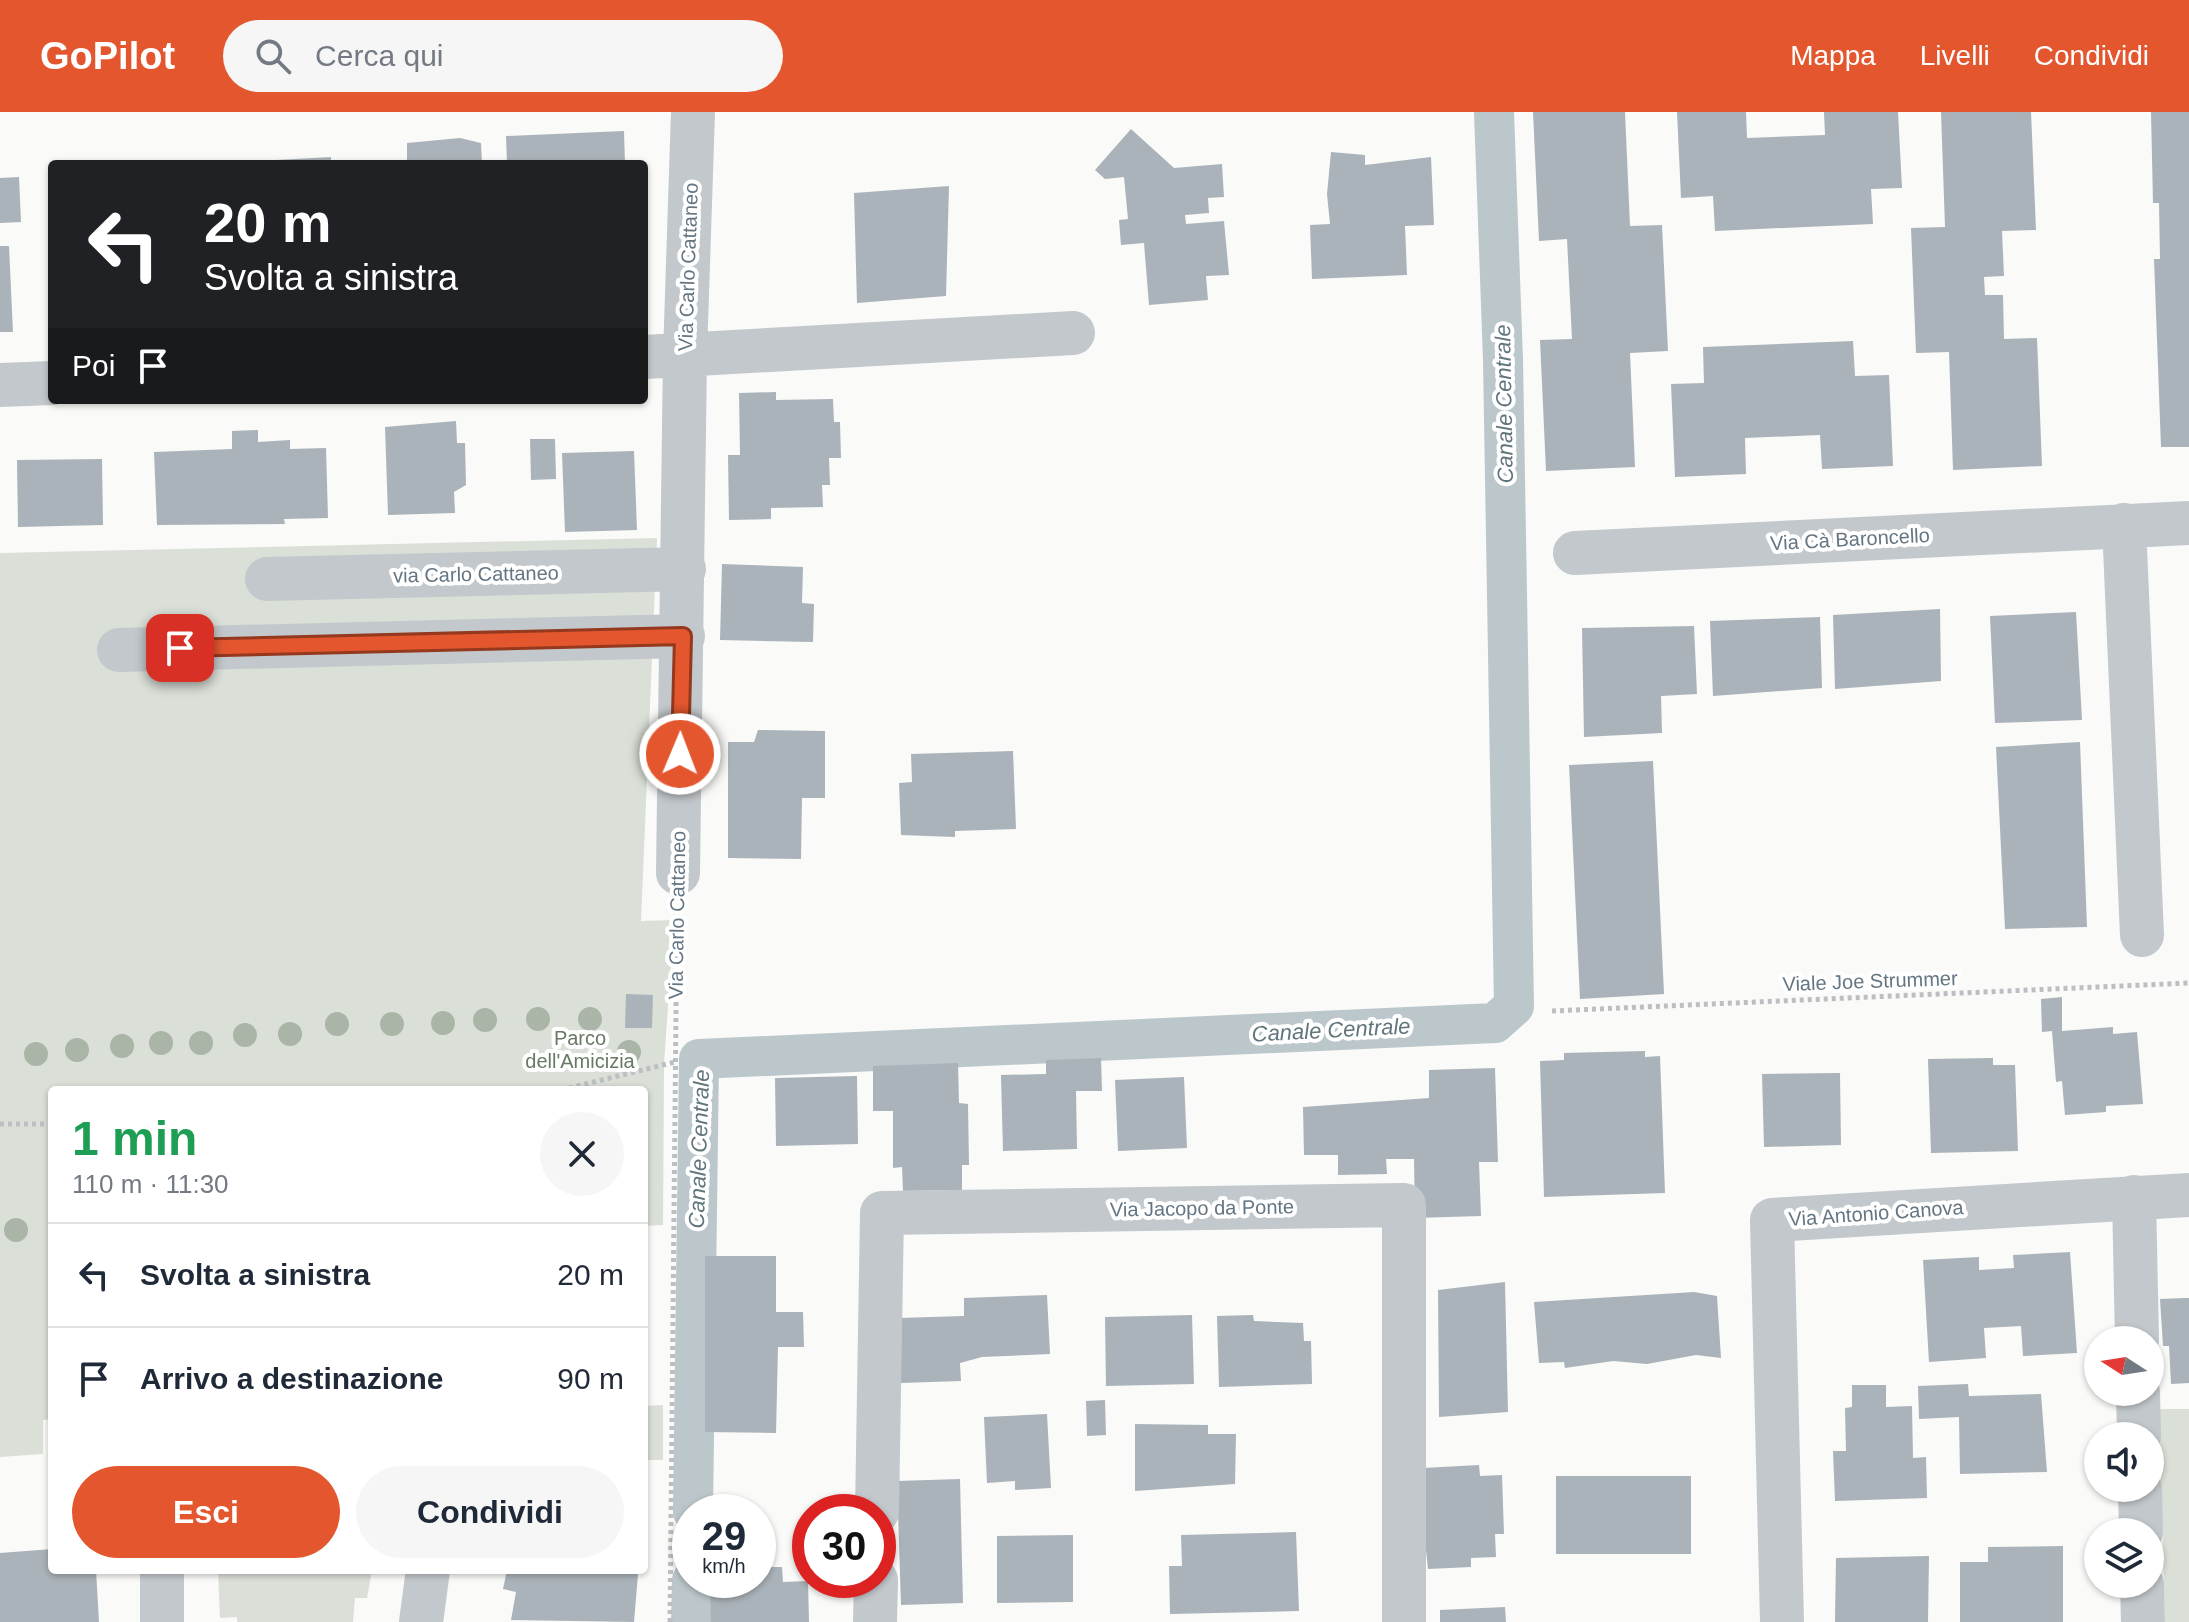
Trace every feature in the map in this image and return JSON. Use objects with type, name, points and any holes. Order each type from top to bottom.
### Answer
[{"type":"street","name":"Via Carlo Cattaneo","points":[[678,873],[684,569],[665,356],[693,112]]},
{"type":"street","points":[[665,356],[1073,333]]},
{"type":"street","points":[[0,385],[48,383]]},
{"type":"street","name":"Via Cà Baroncello","points":[[1575,553],[2189,523]]},
{"type":"street","points":[[2124,525],[2142,935]]},
{"type":"street","name":"via Carlo Cattaneo","points":[[267,579],[684,569]]},
{"type":"street","points":[[119,650],[683,636]]},
{"type":"street","name":"Via Antonio Canova","points":[[1782,1622],[1772,1220],[2189,1195]]},
{"type":"street","points":[[2134,1197],[2137,1326]]},
{"type":"street","name":"Via Jacopo da Ponte","points":[[877,1494],[882,1213],[1404,1205],[1404,1622]]},
{"type":"street","points":[[162,1574],[162,1622]]},
{"type":"street","points":[[421,1622],[427,1574]]},
{"type":"street","points":[[875,1622],[876,1598]]},
{"type":"street","points":[[2142,1598],[2143,1622]]},
{"type":"path","name":"Via Carlo Cattaneo","points":[[670,1622],[678,873]]},
{"type":"path","name":"Viale Joe Strummer","points":[[1552,1011],[2189,983]]},
{"type":"path","points":[[577,1086],[675,1062]]},
{"type":"path","points":[[0,1124],[48,1124]]},
{"type":"green space","name":"Parco dell'Amicizia","points":[[657,538],[641,921],[674,920],[664,1064],[663,1225],[648,1226],[648,1086],[48,1086],[48,1419],[43,1420],[43,1454],[0,1457],[0,553]]},
{"type":"green space","points":[[663,1405],[663,1460],[648,1460],[648,1406]]},
{"type":"green space","points":[[2159,1409],[2189,1409],[2189,1622],[2165,1622],[2162,1502],[2164,1422],[2159,1422]]},
{"type":"green space","points":[[218,1574],[371,1574],[367,1598],[355,1598],[353,1622],[237,1622],[237,1617],[220,1618]]},
{"type":"building","points":[[1533,112],[1625,112],[1630,226],[1662,225],[1668,351],[1630,353],[1635,467],[1546,471],[1540,340],[1572,339],[1567,239],[1539,241]]},
{"type":"building","points":[[1677,112],[1746,112],[1747,138],[1825,135],[1824,112],[1898,112],[1902,188],[1871,189],[1873,224],[1715,231],[1713,196],[1681,198]]},
{"type":"building","points":[[1941,112],[2031,112],[2036,230],[2002,231],[2004,276],[1984,277],[1985,295],[2003,295],[2004,339],[2037,338],[2042,466],[1953,470],[1949,352],[1916,353],[1911,228],[1945,227]]},
{"type":"building","points":[[2151,112],[2189,112],[2189,447],[2161,447],[2154,259],[2160,259],[2159,203],[2153,203]]},
{"type":"building","points":[[1131,129],[1174,168],[1222,164],[1224,197],[1208,198],[1209,213],[1185,215],[1186,224],[1224,221],[1229,275],[1206,276],[1208,300],[1149,305],[1144,243],[1121,245],[1119,220],[1128,219],[1124,177],[1105,179],[1095,170]]},
{"type":"building","points":[[624,131],[625,160],[507,160],[506,136]]},
{"type":"building","points":[[460,138],[481,143],[482,160],[407,160],[407,143]]},
{"type":"building","points":[[1331,152],[1365,155],[1365,165],[1431,157],[1434,225],[1405,226],[1407,275],[1312,279],[1310,225],[1330,224],[1327,194]]},
{"type":"building","points":[[331,157],[331,160],[278,160]]},
{"type":"building","points":[[19,177],[21,222],[0,223],[0,178]]},
{"type":"building","points":[[949,186],[946,296],[857,303],[854,193]]},
{"type":"building","points":[[0,246],[9,246],[13,332],[0,332]]},
{"type":"building","points":[[1853,341],[1855,376],[1889,375],[1893,466],[1822,469],[1820,435],[1745,438],[1746,474],[1675,477],[1671,384],[1704,383],[1703,347]]},
{"type":"building","points":[[776,392],[776,400],[833,399],[834,422],[840,422],[841,458],[829,458],[830,485],[822,485],[823,507],[771,508],[771,519],[729,520],[728,455],[740,455],[739,393]]},
{"type":"building","points":[[456,421],[457,443],[465,443],[466,485],[454,492],[455,513],[388,515],[385,427]]},
{"type":"building","points":[[258,430],[258,442],[290,440],[290,449],[326,448],[328,518],[284,519],[285,524],[157,525],[154,452],[232,449],[232,431]]},
{"type":"building","points":[[530,439],[555,439],[556,479],[531,480]]},
{"type":"building","points":[[634,451],[637,530],[565,532],[562,453]]},
{"type":"building","points":[[102,459],[103,525],[18,527],[17,460]]},
{"type":"building","points":[[722,564],[803,567],[802,603],[814,604],[813,642],[720,640]]},
{"type":"building","points":[[1940,609],[1941,681],[1835,689],[1833,615]]},
{"type":"building","points":[[2076,612],[2082,720],[1995,723],[1990,616]]},
{"type":"building","points":[[1820,617],[1822,688],[1713,696],[1710,621]]},
{"type":"building","points":[[1694,626],[1697,694],[1661,696],[1662,733],[1584,737],[1582,628]]},
{"type":"building","points":[[758,730],[825,731],[825,798],[802,798],[801,859],[728,858],[728,742],[754,742]]},
{"type":"building","points":[[2080,742],[2087,927],[2005,929],[1996,747]]},
{"type":"building","points":[[1013,751],[1016,829],[955,831],[955,837],[901,835],[899,783],[912,782],[911,754]]},
{"type":"building","points":[[1653,761],[1664,994],[1580,999],[1569,765]]},
{"type":"building","points":[[626,994],[653,995],[652,1028],[625,1028]]},
{"type":"building","points":[[2062,997],[2062,1031],[2113,1027],[2113,1034],[2137,1032],[2143,1104],[2106,1106],[2106,1112],[2065,1115],[2062,1081],[2056,1082],[2052,1031],[2042,1032],[2041,999]]},
{"type":"building","points":[[1645,1051],[1645,1057],[1660,1056],[1665,1193],[1544,1197],[1540,1061],[1564,1060],[1564,1053]]},
{"type":"building","points":[[1101,1058],[1102,1091],[1076,1091],[1077,1149],[1003,1151],[1001,1075],[1046,1074],[1046,1060]]},
{"type":"building","points":[[1993,1058],[1993,1065],[2015,1065],[2018,1151],[1931,1153],[1928,1059]]},
{"type":"building","points":[[958,1063],[959,1103],[968,1104],[969,1165],[962,1165],[962,1190],[903,1191],[902,1167],[893,1168],[893,1111],[873,1111],[873,1066]]},
{"type":"building","points":[[1495,1068],[1498,1162],[1479,1162],[1481,1216],[1415,1218],[1414,1159],[1386,1159],[1387,1174],[1338,1175],[1338,1155],[1304,1155],[1303,1107],[1429,1098],[1429,1070]]},
{"type":"building","points":[[1840,1073],[1841,1145],[1764,1147],[1762,1074]]},
{"type":"building","points":[[857,1076],[858,1144],[776,1146],[775,1078]]},
{"type":"building","points":[[1184,1077],[1187,1148],[1118,1151],[1115,1080]]},
{"type":"building","points":[[2070,1252],[2077,1353],[2023,1356],[2021,1326],[1984,1328],[1986,1358],[1929,1362],[1923,1260],[1979,1257],[1979,1270],[2014,1268],[2013,1255]]},
{"type":"building","points":[[705,1256],[776,1256],[776,1312],[803,1312],[804,1347],[778,1347],[776,1433],[705,1432]]},
{"type":"building","points":[[1505,1282],[1508,1412],[1439,1417],[1438,1290]]},
{"type":"building","points":[[1694,1292],[1717,1296],[1721,1358],[1696,1355],[1647,1364],[1613,1361],[1565,1368],[1564,1362],[1539,1363],[1534,1302]]},
{"type":"building","points":[[1047,1295],[1050,1354],[982,1357],[960,1363],[961,1381],[901,1383],[899,1318],[964,1316],[964,1298]]},
{"type":"building","points":[[2189,1298],[2189,1383],[2171,1384],[2169,1346],[2164,1346],[2160,1299]]},
{"type":"building","points":[[1192,1315],[1194,1384],[1106,1386],[1105,1317]]},
{"type":"building","points":[[1253,1315],[1254,1321],[1303,1323],[1304,1341],[1311,1341],[1312,1384],[1219,1387],[1217,1316]]},
{"type":"building","points":[[1968,1384],[1969,1396],[2041,1394],[2047,1472],[1960,1474],[1959,1417],[1919,1419],[1918,1386]]},
{"type":"building","points":[[1852,1385],[1886,1385],[1886,1407],[1912,1406],[1913,1458],[1926,1457],[1927,1498],[1835,1501],[1833,1451],[1846,1451],[1845,1408],[1852,1407]]},
{"type":"building","points":[[1105,1400],[1106,1435],[1087,1436],[1086,1401]]},
{"type":"building","points":[[1047,1414],[1051,1488],[1015,1490],[1015,1481],[987,1483],[984,1417]]},
{"type":"building","points":[[1135,1424],[1208,1425],[1208,1434],[1236,1434],[1235,1484],[1135,1491]]},
{"type":"building","points":[[1479,1465],[1480,1476],[1502,1475],[1504,1534],[1495,1534],[1496,1557],[1471,1558],[1471,1567],[1428,1569],[1419,1482],[1423,1468]]},
{"type":"building","points":[[1556,1476],[1691,1476],[1691,1554],[1556,1554]]},
{"type":"building","points":[[960,1479],[963,1603],[901,1605],[897,1481]]},
{"type":"building","points":[[1296,1532],[1299,1611],[1170,1614],[1169,1566],[1182,1566],[1181,1535]]},
{"type":"building","points":[[1073,1535],[1073,1602],[997,1603],[997,1536]]},
{"type":"building","points":[[2063,1546],[2063,1622],[1960,1622],[1960,1562],[1988,1562],[1988,1547]]},
{"type":"building","points":[[48,1549],[48,1574],[96,1574],[99,1622],[0,1622],[0,1553]]},
{"type":"building","points":[[1929,1556],[1928,1622],[1835,1622],[1836,1558]]},
{"type":"building","points":[[776,1567],[782,1567],[783,1582],[792,1582],[792,1598],[808,1598],[809,1622],[711,1622],[710,1598],[776,1598]]},
{"type":"building","points":[[506,1574],[638,1574],[634,1622],[511,1620],[516,1592],[503,1589]]},
{"type":"building","points":[[1505,1607],[1506,1622],[1440,1622],[1440,1610]]},
{"type":"waterway","name":"Canale Centrale","points":[[693,1494],[699,1059],[1495,1023],[1514,1006],[1503,360],[1494,112]]},
{"type":"waterway","name":"Canale Centrale","points":[[691,1622],[692,1598]]},
{"type":"route","points":[[180,648],[683,636],[680,754]]}]
